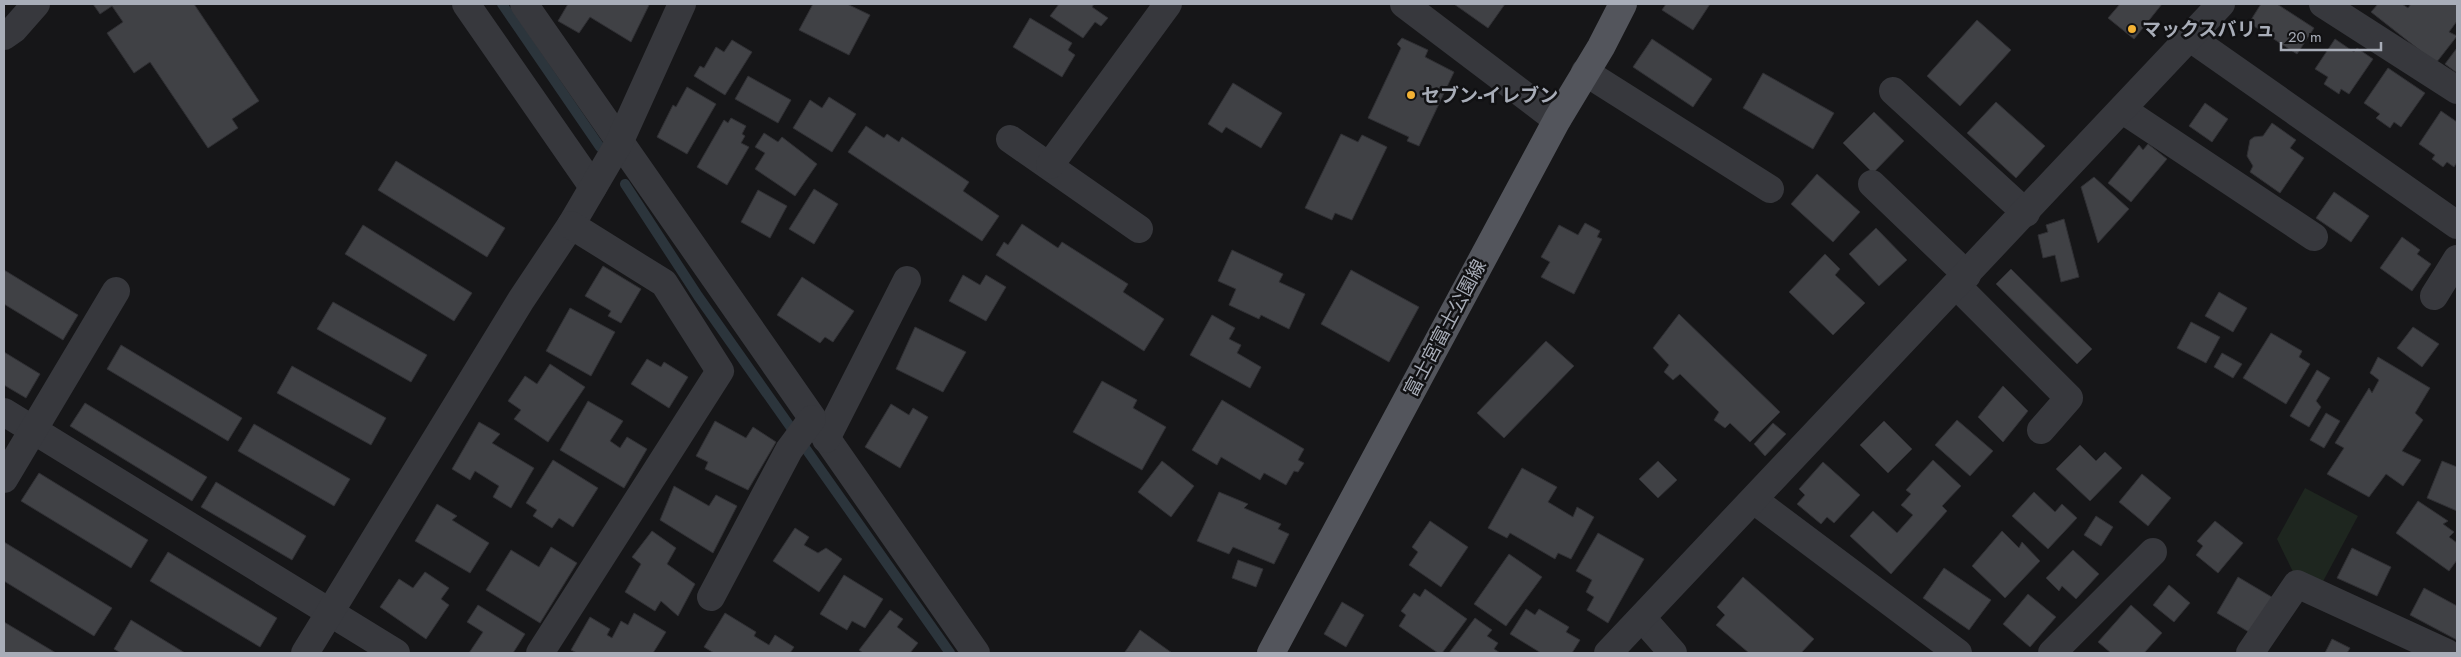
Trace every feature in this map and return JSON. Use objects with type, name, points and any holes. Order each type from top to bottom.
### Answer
[{"type":"main road","name":"富士宮富士公園線","points":[[1271,653],[1557,120],[1623,4]]},
{"type":"street","points":[[4,36],[14,30],[36,4]]},
{"type":"street","points":[[466,4],[593,187]]},
{"type":"street","points":[[524,4],[819,429],[969,650]]},
{"type":"street","points":[[305,653],[521,300],[571,225],[619,142],[682,4]]},
{"type":"street","points":[[1050,165],[1168,4]]},
{"type":"street","points":[[1404,4],[1557,120]]},
{"type":"street","points":[[1608,653],[1962,281],[2221,4]]},
{"type":"street","points":[[2323,4],[2457,90]]},
{"type":"street","points":[[2189,37],[2457,225]]},
{"type":"street","points":[[1585,72],[1770,189]]},
{"type":"street","points":[[1893,91],[2026,213]]},
{"type":"street","points":[[2123,110],[2314,237]]},
{"type":"street","points":[[1010,139],[1050,165],[1138,229]]},
{"type":"street","points":[[1872,184],[2069,398],[2041,430]]},
{"type":"street","points":[[540,653],[720,371],[664,283],[571,225]]},
{"type":"street","points":[[2434,296],[2457,259]]},
{"type":"street","points":[[711,597],[789,450],[819,429],[907,280]]},
{"type":"street","points":[[4,479],[116,291]]},
{"type":"street","points":[[4,412],[396,653]]},
{"type":"street","points":[[1754,500],[1958,653]]},
{"type":"street","points":[[2052,653],[2153,552]]},
{"type":"street","points":[[2250,653],[2297,584],[2447,653]]},
{"type":"street","points":[[1642,618],[1673,653]]},
{"type":"shaded area","points":[[2305,488],[2358,516],[2320,587],[2293,572],[2277,539]]},
{"type":"building","points":[[93,4],[194,4],[259,101],[232,119],[238,128],[208,148],[150,62],[134,73],[107,33],[123,22],[112,6],[100,14]]},
{"type":"building","points":[[568,4],[649,5],[631,42],[590,17],[579,33],[558,21]]},
{"type":"building","points":[[813,4],[847,4],[870,15],[849,55],[799,30]]},
{"type":"building","points":[[1059,4],[1094,4],[1092,7],[1108,18],[1101,26],[1095,22],[1083,38],[1050,16]]},
{"type":"building","points":[[1454,4],[1505,4],[1488,28]]},
{"type":"building","points":[[1666,4],[1710,4],[1693,30],[1662,10]]},
{"type":"building","name":"マックスバリュ","points":[[2120,4],[2162,4],[2134,39],[2108,18]]},
{"type":"building","points":[[2261,4],[2277,4],[2314,28],[2297,54],[2249,23]]},
{"type":"building","points":[[2378,4],[2402,4],[2408,8],[2411,4],[2457,4],[2457,21],[2449,32],[2457,36],[2436,63],[2371,12]]},
{"type":"building","points":[[1030,18],[1072,43],[1068,50],[1075,55],[1062,77],[1013,47]]},
{"type":"building","points":[[1977,20],[2011,50],[1960,106],[1927,76]]},
{"type":"building","name":"セブン-イレブン","points":[[1402,38],[1428,50],[1425,57],[1454,72],[1419,146],[1407,141],[1409,137],[1368,118],[1401,48],[1397,44]]},
{"type":"building","points":[[1652,39],[1712,79],[1693,107],[1633,67]]},
{"type":"building","points":[[2335,39],[2354,52],[2357,48],[2373,59],[2349,94],[2341,89],[2339,94],[2324,84],[2328,77],[2315,69]]},
{"type":"building","points":[[732,40],[752,52],[725,95],[694,76],[700,66],[704,68],[716,47],[724,52]]},
{"type":"building","points":[[2457,48],[2457,73],[2445,64]]},
{"type":"building","points":[[2388,68],[2425,93],[2401,127],[2394,122],[2390,128],[2376,118],[2380,114],[2364,103]]},
{"type":"building","points":[[1763,73],[1834,113],[1813,149],[1743,108]]},
{"type":"building","points":[[748,76],[791,100],[778,123],[735,99]]},
{"type":"building","points":[[1233,83],[1282,113],[1261,148],[1226,127],[1222,133],[1208,124]]},
{"type":"building","points":[[687,87],[716,104],[687,154],[657,137],[673,105],[676,107]]},
{"type":"building","points":[[829,97],[856,114],[832,152],[793,128],[810,100],[822,108]]},
{"type":"building","points":[[1996,102],[2045,146],[2016,178],[1967,133]]},
{"type":"building","points":[[2205,103],[2228,119],[2212,142],[2189,126]]},
{"type":"building","points":[[2441,111],[2457,122],[2457,162],[2454,167],[2447,162],[2443,167],[2432,159],[2435,155],[2419,144]]},
{"type":"building","points":[[1874,112],[1904,141],[1873,173],[1843,143]]},
{"type":"building","points":[[731,118],[746,126],[742,134],[745,136],[741,143],[749,147],[727,185],[697,167],[724,120],[728,123]]},
{"type":"building","points":[[2272,123],[2296,140],[2290,148],[2304,158],[2280,193],[2250,172],[2253,166],[2247,156],[2250,140],[2254,137],[2263,136]]},
{"type":"building","points":[[866,126],[884,138],[887,134],[899,142],[902,137],[969,182],[963,191],[999,216],[982,241],[848,152]]},
{"type":"building","points":[[764,133],[778,142],[782,137],[817,164],[795,196],[755,169],[765,153],[755,147]]},
{"type":"building","points":[[1341,134],[1358,142],[1362,135],[1387,147],[1352,220],[1335,213],[1332,220],[1305,208]]},
{"type":"building","points":[[2148,144],[2167,159],[2131,202],[2108,183],[2139,145],[2143,150]]},
{"type":"building","points":[[396,161],[505,228],[487,257],[378,190]]},
{"type":"building","points":[[1817,174],[1860,212],[1833,242],[1791,204]]},
{"type":"building","points":[[2094,177],[2129,209],[2098,243],[2081,187]]},
{"type":"building","points":[[814,189],[838,204],[814,244],[789,229]]},
{"type":"building","points":[[758,190],[787,206],[770,238],[741,222]]},
{"type":"building","points":[[2334,192],[2369,216],[2351,242],[2316,218]]},
{"type":"building","points":[[2064,219],[2079,277],[2061,282],[2055,255],[2043,258],[2038,235],[2048,232],[2046,225]]},
{"type":"building","points":[[1585,223],[1600,231],[1597,237],[1602,239],[1574,294],[1541,277],[1550,262],[1541,257],[1559,225],[1578,235]]},
{"type":"building","points":[[1022,224],[1058,248],[1062,242],[1128,284],[1123,292],[1164,319],[1144,351],[996,255],[1004,242],[1008,245]]},
{"type":"building","points":[[363,225],[472,293],[454,321],[345,254]]},
{"type":"building","points":[[1876,228],[1907,260],[1879,286],[1849,254]]},
{"type":"building","points":[[2402,237],[2420,250],[2417,254],[2431,264],[2412,291],[2380,268]]},
{"type":"building","points":[[1232,250],[1283,274],[1279,282],[1305,294],[1289,329],[1261,315],[1259,319],[1229,305],[1236,289],[1218,281]]},
{"type":"building","points":[[1825,254],[1840,269],[1835,275],[1865,303],[1833,335],[1789,292]]},
{"type":"building","points":[[603,266],[641,289],[621,323],[608,316],[611,311],[585,296]]},
{"type":"building","points":[[2011,269],[2092,349],[2077,364],[1996,284]]},
{"type":"building","points":[[4,270],[78,315],[63,340],[4,304]]},
{"type":"building","points":[[1351,270],[1419,307],[1389,362],[1321,324]]},
{"type":"building","points":[[963,275],[980,285],[986,275],[1006,287],[986,321],[949,301]]},
{"type":"building","points":[[802,277],[854,311],[833,342],[825,337],[820,343],[777,315]]},
{"type":"building","points":[[2219,292],[2247,308],[2233,332],[2205,316]]},
{"type":"building","points":[[333,302],[427,355],[411,382],[317,329]]},
{"type":"building","points":[[570,308],[615,332],[591,376],[546,351]]},
{"type":"building","points":[[1679,314],[1780,412],[1750,442],[1730,423],[1725,428],[1714,420],[1719,412],[1680,374],[1673,380],[1664,372],[1669,365],[1653,348]]},
{"type":"building","points":[[1212,315],[1235,328],[1229,339],[1241,345],[1237,353],[1261,367],[1250,388],[1190,355]]},
{"type":"building","points":[[2191,322],[2220,337],[2206,363],[2177,348]]},
{"type":"building","points":[[915,327],[966,352],[943,392],[896,369]]},
{"type":"building","points":[[2413,327],[2439,344],[2422,367],[2397,348]]},
{"type":"building","points":[[2271,333],[2302,351],[2299,357],[2310,364],[2286,404],[2243,378]]},
{"type":"building","points":[[1546,341],[1574,366],[1504,438],[1477,413]]},
{"type":"building","points":[[121,345],[242,418],[228,441],[107,369]]},
{"type":"building","points":[[4,352],[40,374],[26,398],[4,385]]},
{"type":"building","points":[[2222,353],[2242,364],[2233,378],[2214,367]]},
{"type":"building","points":[[2378,357],[2430,388],[2415,413],[2423,420],[2402,451],[2421,460],[2403,486],[2386,474],[2369,497],[2327,474],[2344,448],[2335,443],[2369,388],[2372,393],[2379,380],[2370,373]]},
{"type":"building","points":[[647,359],[661,367],[664,362],[688,377],[669,408],[631,384]]},
{"type":"building","points":[[550,364],[585,387],[548,442],[514,419],[521,410],[508,401],[525,376],[537,384]]},
{"type":"building","points":[[292,366],[386,418],[371,445],[277,393]]},
{"type":"building","points":[[2317,370],[2330,378],[2316,401],[2321,407],[2309,427],[2290,416]]},
{"type":"building","points":[[1102,381],[1137,400],[1133,408],[1166,427],[1142,470],[1073,432]]},
{"type":"building","points":[[2003,386],[2028,411],[2003,442],[1978,417]]},
{"type":"building","points":[[1222,400],[1304,449],[1298,460],[1304,463],[1298,472],[1294,471],[1286,485],[1264,473],[1260,480],[1221,457],[1217,465],[1192,450]]},
{"type":"building","points":[[588,401],[623,421],[610,441],[620,448],[627,437],[647,449],[624,488],[560,450]]},
{"type":"building","points":[[85,403],[207,477],[192,501],[70,426]]},
{"type":"building","points":[[891,404],[909,415],[913,408],[928,417],[900,468],[865,447]]},
{"type":"building","points":[[2326,413],[2340,421],[2324,448],[2310,440]]},
{"type":"building","points":[[1957,420],[1993,451],[1970,476],[1935,445]]},
{"type":"building","points":[[715,421],[746,438],[753,427],[776,442],[748,490],[705,469],[708,462],[696,456]]},
{"type":"building","points":[[1884,421],[1912,449],[1888,473],[1860,445]]},
{"type":"building","points":[[479,422],[500,434],[492,443],[534,468],[511,508],[493,497],[499,486],[475,471],[470,480],[452,469]]},
{"type":"building","points":[[1773,423],[1786,434],[1765,456],[1754,444]]},
{"type":"building","points":[[254,424],[350,479],[334,506],[238,451]]},
{"type":"building","points":[[2080,445],[2096,461],[2105,452],[2122,468],[2090,501],[2056,469]]},
{"type":"building","points":[[553,460],[598,488],[573,527],[559,518],[552,528],[533,516],[537,510],[526,503]]},
{"type":"building","points":[[1933,460],[1961,486],[1942,506],[1947,511],[1891,574],[1850,536],[1873,511],[1897,533],[1913,515],[1901,505],[1911,494],[1906,490]]},
{"type":"building","points":[[1162,461],[1194,486],[1171,517],[1138,492]]},
{"type":"building","points":[[1658,461],[1677,480],[1658,498],[1639,479]]},
{"type":"building","points":[[2442,461],[2457,467],[2457,511],[2427,498]]},
{"type":"building","points":[[1823,462],[1860,495],[1834,523],[1827,517],[1821,524],[1797,504],[1805,495],[1799,489]]},
{"type":"building","points":[[1522,468],[1557,487],[1548,502],[1573,517],[1577,507],[1594,517],[1571,559],[1558,553],[1555,559],[1510,533],[1507,538],[1488,528]]},
{"type":"building","points":[[39,473],[148,540],[131,568],[21,501]]},
{"type":"building","points":[[2142,474],[2171,498],[2148,526],[2119,502]]},
{"type":"building","points":[[216,482],[306,536],[292,560],[201,507]]},
{"type":"building","points":[[674,486],[709,506],[716,495],[737,506],[713,553],[660,520]]},
{"type":"building","points":[[1219,492],[1248,504],[1244,508],[1281,524],[1278,529],[1289,534],[1274,564],[1233,547],[1229,554],[1197,541]]},
{"type":"building","points":[[2034,492],[2055,512],[2062,504],[2077,518],[2048,549],[2012,516]]},
{"type":"building","points":[[2418,501],[2448,521],[2443,524],[2454,532],[2449,537],[2457,543],[2457,560],[2449,571],[2396,533]]},
{"type":"building","points":[[437,504],[457,516],[452,520],[489,543],[470,573],[415,541]]},
{"type":"building","points":[[2096,516],[2113,527],[2101,546],[2084,535]]},
{"type":"building","points":[[1430,521],[1468,547],[1441,587],[1409,565],[1418,552],[1412,547]]},
{"type":"building","points":[[2215,521],[2243,543],[2218,573],[2196,555],[2203,546],[2197,541]]},
{"type":"building","points":[[795,528],[809,537],[804,545],[818,553],[826,548],[842,559],[819,592],[773,561]]},
{"type":"building","points":[[652,531],[676,548],[667,564],[695,584],[678,616],[661,601],[655,611],[625,592],[641,564],[632,557]]},
{"type":"building","points":[[2002,531],[2019,548],[2022,542],[2040,561],[2005,598],[1972,566]]},
{"type":"building","points":[[1598,533],[1644,559],[1608,623],[1587,610],[1594,597],[1586,592],[1592,580],[1576,571]]},
{"type":"building","points":[[4,542],[112,608],[94,636],[4,581]]},
{"type":"building","points":[[551,547],[577,563],[540,623],[486,590],[511,550],[539,567]]},
{"type":"building","points":[[2352,548],[2391,567],[2377,596],[2337,578]]},
{"type":"building","points":[[2073,550],[2099,574],[2076,599],[2062,586],[2059,591],[2046,578]]},
{"type":"building","points":[[168,552],[277,618],[260,647],[150,581]]},
{"type":"building","points":[[1509,554],[1542,577],[1506,626],[1474,604]]},
{"type":"building","points":[[1238,560],[1263,569],[1256,587],[1232,578]]},
{"type":"building","points":[[1944,568],[1991,600],[1969,630],[1923,598]]},
{"type":"building","points":[[425,572],[449,588],[441,599],[449,605],[426,639],[380,607],[399,579],[413,588]]},
{"type":"building","points":[[844,575],[883,599],[865,628],[852,621],[847,630],[820,614]]},
{"type":"building","points":[[1743,577],[1814,639],[1801,653],[1749,653],[1716,625],[1725,615],[1717,607]]},
{"type":"building","points":[[2238,577],[2275,599],[2254,635],[2217,613]]},
{"type":"building","points":[[2169,585],[2190,603],[2174,622],[2153,605]]},
{"type":"building","points":[[2424,588],[2457,606],[2457,640],[2410,615]]},
{"type":"building","points":[[1425,589],[1467,619],[1442,653],[1438,653],[1399,626],[1406,615],[1401,611],[1414,593],[1420,597]]},
{"type":"building","points":[[2028,594],[2056,617],[2030,647],[2003,624]]},
{"type":"building","points":[[1342,602],[1364,615],[1346,647],[1324,634]]},
{"type":"building","points":[[478,605],[525,634],[513,653],[469,653],[483,632],[467,622]]},
{"type":"building","points":[[2131,605],[2162,633],[2144,653],[2111,653],[2098,642]]},
{"type":"building","points":[[1526,609],[1535,615],[1539,609],[1569,627],[1566,632],[1580,640],[1572,653],[1541,653],[1510,634]]},
{"type":"building","points":[[890,610],[903,619],[897,627],[918,643],[910,653],[863,653],[859,650]]},
{"type":"building","points":[[634,613],[666,632],[653,653],[577,653],[571,650],[590,617],[610,629],[607,635],[612,638],[621,621],[628,625]]},
{"type":"building","points":[[725,613],[756,632],[754,636],[769,645],[775,635],[794,647],[790,653],[714,653],[704,647]]},
{"type":"building","points":[[1475,618],[1492,630],[1487,636],[1498,643],[1494,649],[1500,653],[1449,653]]},
{"type":"building","points":[[131,620],[185,653],[121,653],[114,649]]},
{"type":"building","points":[[4,622],[56,653],[4,653]]},
{"type":"building","points":[[1140,630],[1172,653],[1125,652]]},
{"type":"building","points":[[2332,639],[2350,648],[2347,653],[2325,653]]},
{"type":"waterway","points":[[502,4],[600,147]]},
{"type":"waterway","points":[[625,184],[698,296],[950,653]]},
{"type":"place","name":"マックスバリュ","points":[[2132,29]]},
{"type":"place","name":"セブン-イレブン","points":[[1411,95]]}]
